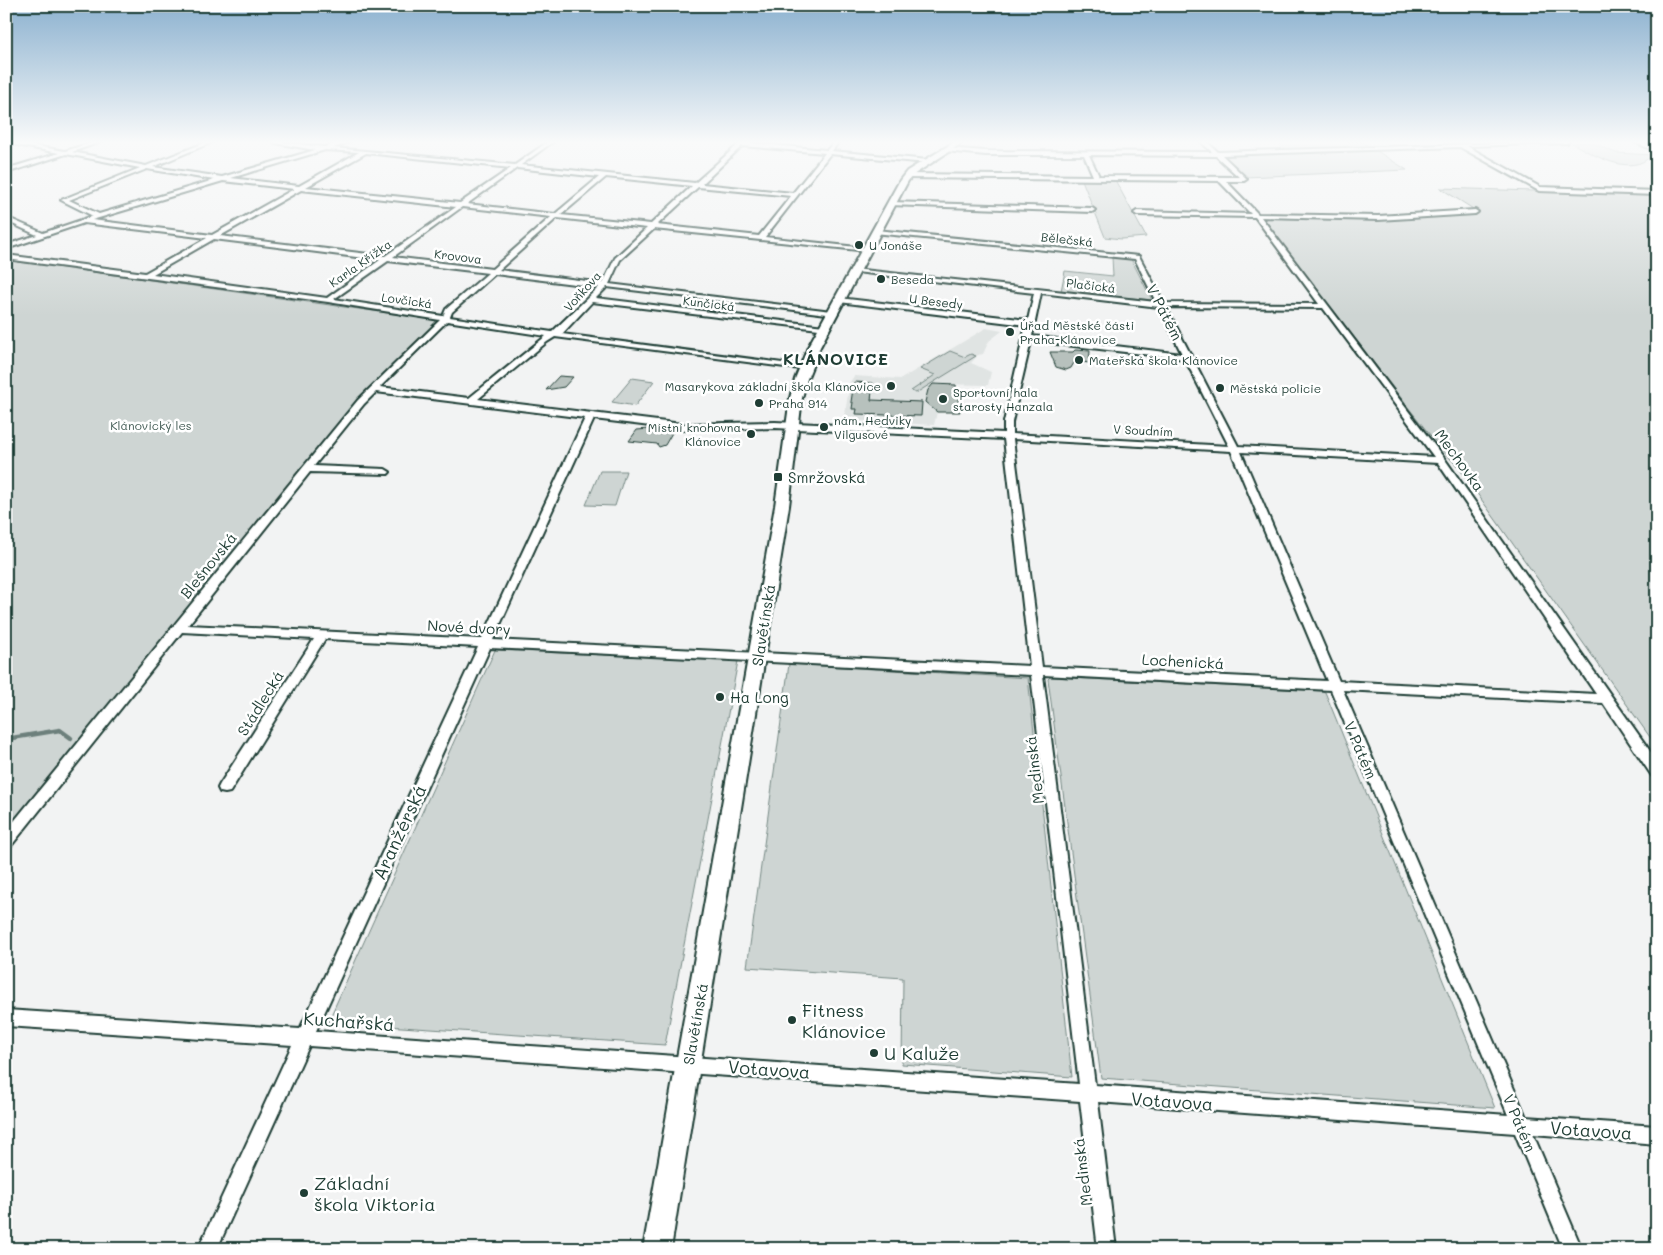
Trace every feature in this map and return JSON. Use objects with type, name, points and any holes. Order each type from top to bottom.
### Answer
[{"type":"street","points":[[65,200],[99,216]]},
{"type":"street","points":[[6,247],[41,234],[154,200]]},
{"type":"street","points":[[144,276],[279,200]]},
{"type":"street","points":[[423,200],[866,250]]},
{"type":"street","name":"Karla Křížka","points":[[328,300],[468,200]]},
{"type":"street","name":"Blešnovská","points":[[6,842],[372,389],[446,318],[449,311],[576,200]]},
{"type":"street","name":"Voňkova","points":[[470,401],[544,340],[559,332],[605,285],[618,259],[681,200]]},
{"type":"street","points":[[761,238],[791,200]]},
{"type":"street","name":"Slavětínská","points":[[657,1249],[758,657],[782,506],[796,398],[805,368],[824,328],[894,200]]},
{"type":"street","name":"Mechovka","points":[[1241,200],[1256,215],[1441,460],[1657,772]]},
{"type":"street","points":[[891,204],[1092,210]]},
{"type":"street","points":[[1137,213],[1378,218],[1475,212]]},
{"type":"street","points":[[6,218],[41,234]]},
{"type":"street","name":"Krovova","points":[[82,221],[832,312]]},
{"type":"street","name":"Bělečská","points":[[876,232],[1137,257]]},
{"type":"street","name":"Lovčická","points":[[6,257],[328,300],[554,335],[805,368]]},
{"type":"street","name":"V Pátém","points":[[1137,257],[1234,447],[1573,1249]]},
{"type":"street","name":"Plačická","points":[[856,270],[1161,305],[1324,306]]},
{"type":"street","name":"Medinská","points":[[1038,291],[1008,422],[1008,435],[1107,1249]]},
{"type":"street","name":"Kunčická","points":[[592,300],[824,328]]},
{"type":"street","name":"U Besedy","points":[[839,300],[1030,324]]},
{"type":"street","points":[[1028,338],[1189,357]]},
{"type":"street","points":[[372,389],[682,427],[792,425]]},
{"type":"street","name":"Aranžérská","points":[[207,1249],[591,415]]},
{"type":"street","name":"V Soudním","points":[[792,425],[843,426],[1234,447],[1441,460]]},
{"type":"street","points":[[307,469],[385,472]]},
{"type":"street","name":"Nové dvory","points":[[178,628],[758,657]]},
{"type":"street","name":"Stádlecká","points":[[225,788],[322,635]]},
{"type":"street","name":"Lochenická","points":[[758,657],[1606,699]]},
{"type":"street","name":"Kuchařská","points":[[6,1018],[688,1064]]},
{"type":"street","name":"Votavova","points":[[688,1064],[1089,1095],[1657,1135]]},
{"type":"shaded area","name":"Masarykova základní škola Klánovice","points":[[986,328],[1002,331],[989,341],[983,354],[978,355],[971,363],[991,372],[988,385],[933,384],[937,412],[934,425],[844,420],[850,382],[854,376],[901,379]]},
{"type":"green space","points":[[1090,200],[1126,200],[1146,237],[1121,239],[1105,237]]},
{"type":"green space","points":[[1458,200],[1657,200],[1657,747],[1459,468],[1411,411],[1261,216],[1378,219],[1478,212]]},
{"type":"green space","points":[[1112,257],[1131,259],[1152,300],[1061,291],[1065,271],[1113,276]]},
{"type":"green space","name":"Klánovický les","points":[[6,260],[438,320],[358,400],[6,830]]},
{"type":"green space","points":[[950,351],[965,357],[971,354],[976,356],[916,393],[911,391],[935,375],[920,369]]},
{"type":"green space","points":[[632,378],[654,381],[635,406],[612,402]]},
{"type":"green space","points":[[600,471],[626,471],[615,506],[586,505]]},
{"type":"green space","points":[[495,650],[738,661],[665,1045],[328,1022]]},
{"type":"green space","points":[[789,664],[1028,678],[1072,1077],[902,1064],[903,978],[747,967]]},
{"type":"green space","points":[[1050,677],[1325,692],[1495,1108],[1101,1078],[1048,679]]},
{"type":"building","name":"Mateřská škola Klánovice","points":[[1075,350],[1090,351],[1089,363],[1075,361],[1071,368],[1066,370],[1056,367],[1050,352],[1073,352]]},
{"type":"building","points":[[559,376],[573,377],[564,387],[546,390]]},
{"type":"building","points":[[854,382],[873,383],[871,400],[922,402],[921,416],[856,414],[857,409],[852,409],[853,402],[851,402]]},
{"type":"building","name":"Sportovní hala starosty Hanzala","points":[[933,384],[956,385],[960,412],[937,412],[925,402],[928,390]]},
{"type":"building","points":[[649,429],[659,434],[673,431],[665,445],[659,447],[657,444],[629,441],[637,430]]},
{"type":"waterway","points":[[6,739],[60,730],[71,738]]},
{"type":"place","name":"U Jonáše","points":[[859,245]]},
{"type":"place","name":"Beseda","points":[[881,279]]},
{"type":"place","name":"Úřad Městské části Praha-Klánovice","points":[[1010,332]]},
{"type":"place","name":"Mateřská škola Klánovice","points":[[1079,360]]},
{"type":"place","name":"Masarykova základní škola Klánovice","points":[[891,386]]},
{"type":"place","name":"Městská policie","points":[[1220,388]]},
{"type":"place","name":"Sportovní hala starosty Hanzala","points":[[943,399]]},
{"type":"place","name":"Praha 914","points":[[759,403]]},
{"type":"place","name":"nám. Hedviky Vilgusové","points":[[824,427]]},
{"type":"place","name":"Místní knohovna Klánovice","points":[[751,434]]},
{"type":"place","name":"Smržovská","points":[[778,477]]},
{"type":"place","name":"Ha Long","points":[[720,697]]},
{"type":"place","name":"Fitness Klánovice","points":[[792,1020]]},
{"type":"place","name":"U Kaluže","points":[[874,1053]]},
{"type":"place","name":"Základní škola Viktoria","points":[[304,1193]]},
{"type":"district","name":"KLÁNOVICE","points":[[836,358]]}]
